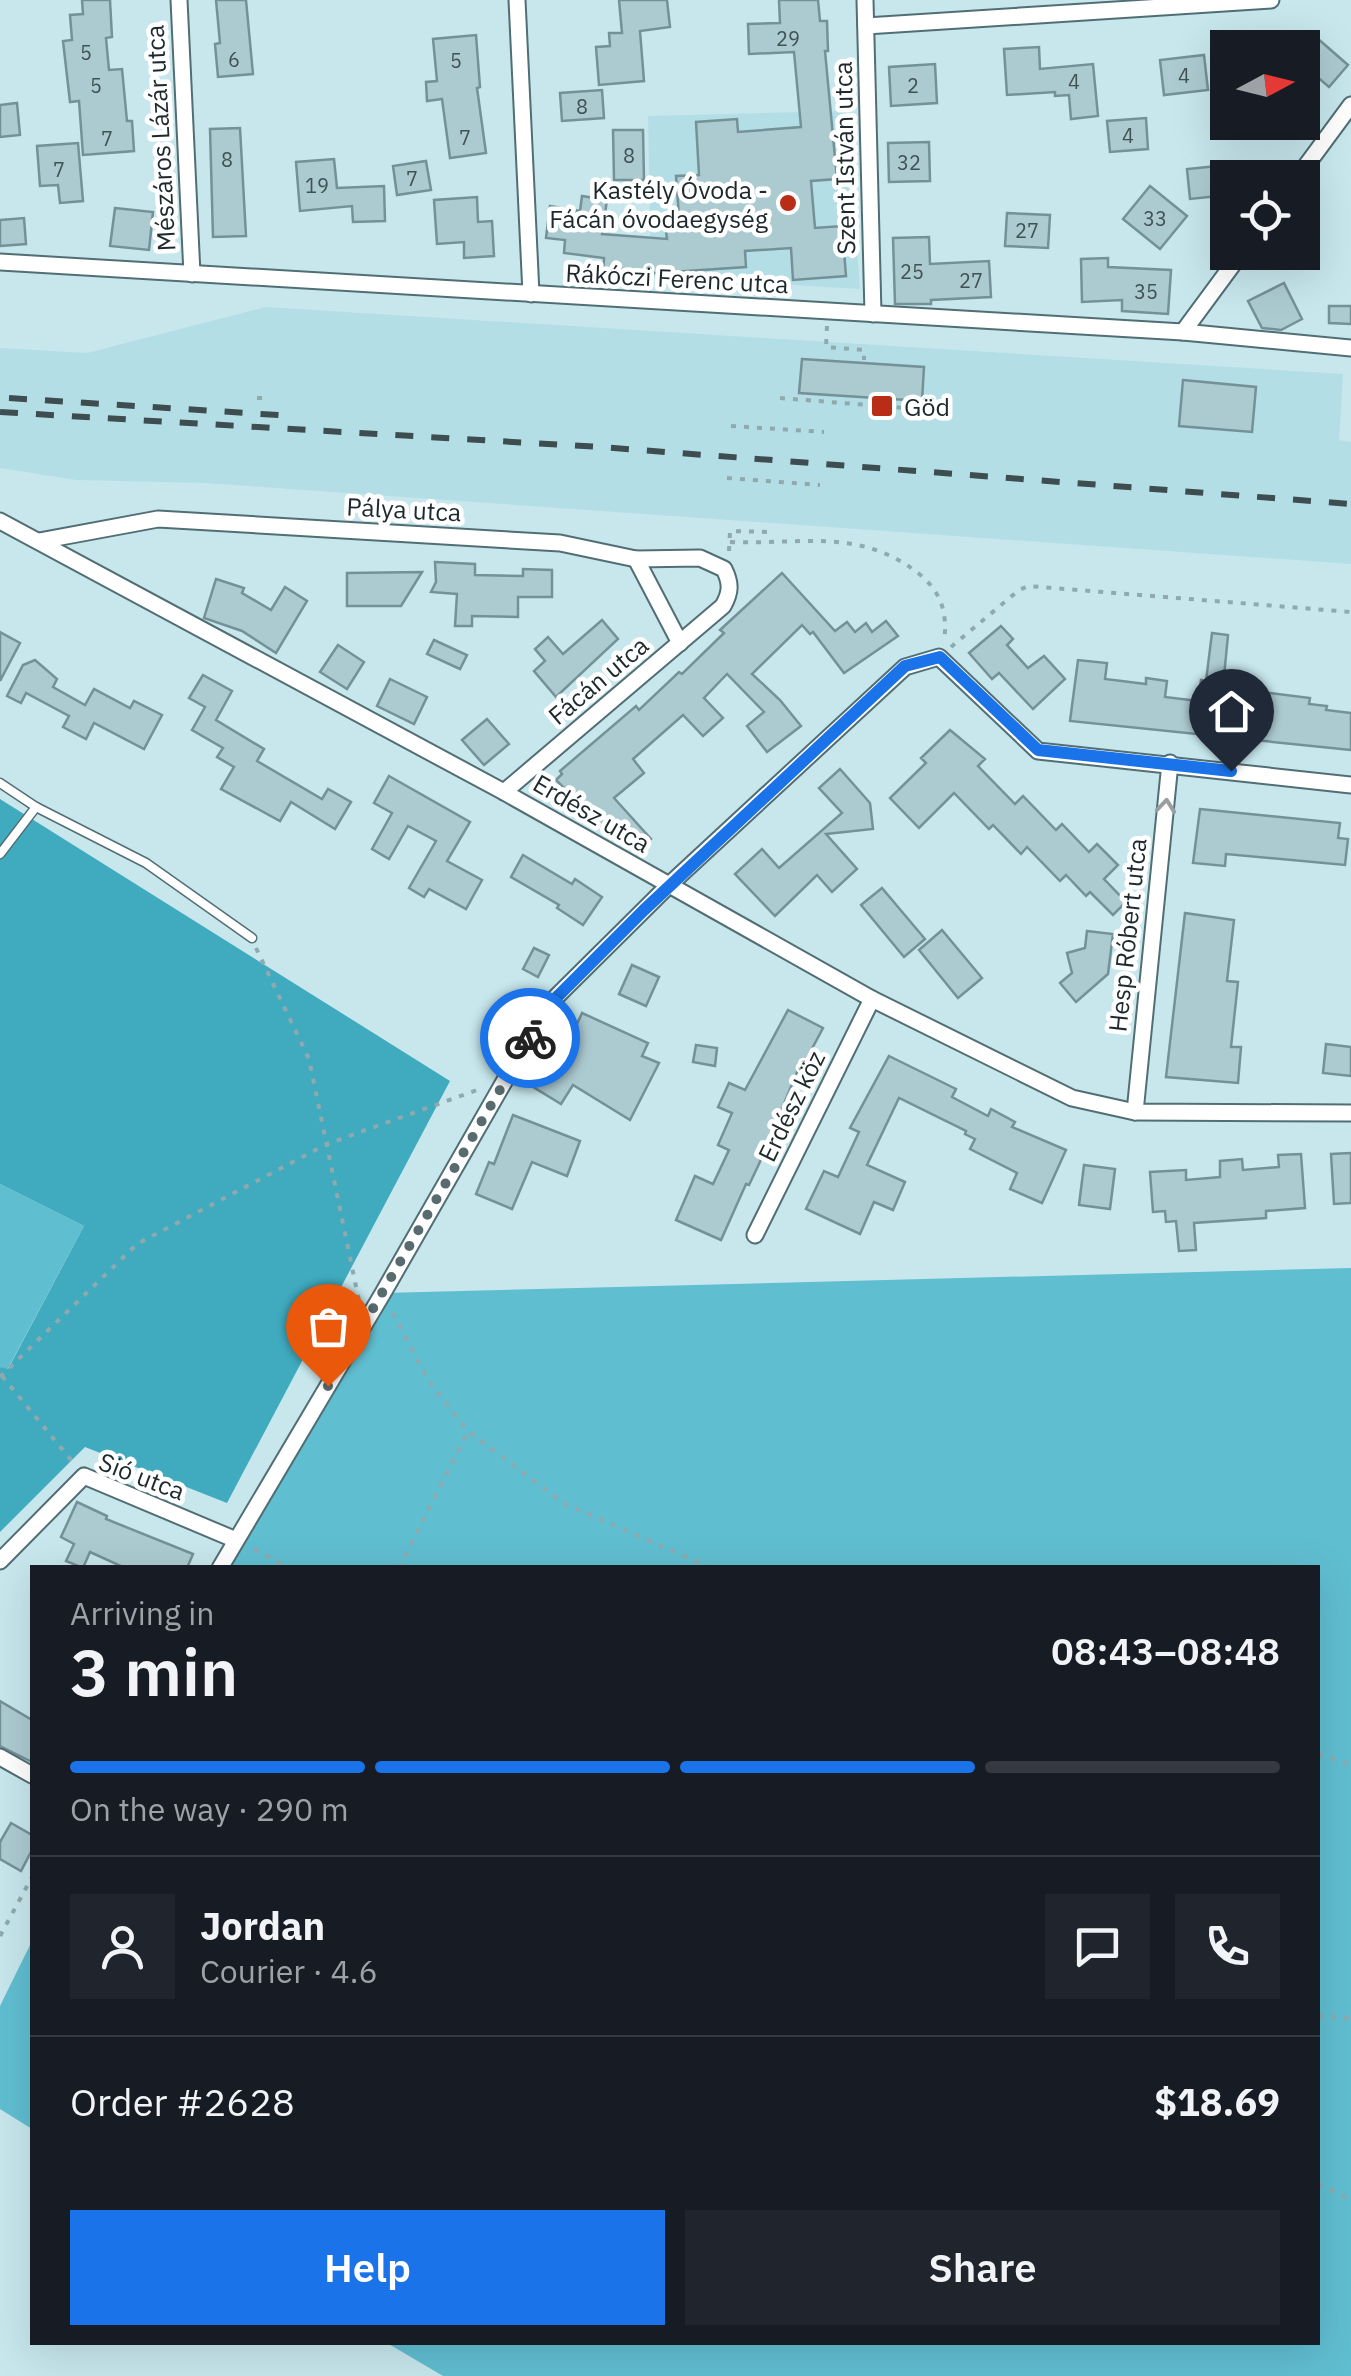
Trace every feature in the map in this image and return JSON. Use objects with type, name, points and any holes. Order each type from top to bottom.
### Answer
[{"type":"street","name":"Mészáros Lázár utca","points":[[179,0],[192,274]]},
{"type":"street","points":[[517,0],[531,294]]},
{"type":"street","name":"Szent István utca","points":[[864,0],[873,314]]},
{"type":"street","points":[[866,26],[1272,0]]},
{"type":"street","points":[[1310,160],[1351,105]]},
{"type":"street","name":"Rákóczi Ferenc utca","points":[[0,262],[1183,332],[1351,348]]},
{"type":"street","points":[[1183,332],[1229,270]]},
{"type":"street","name":"Pálya utca","points":[[40,541],[158,520],[560,542],[636,559],[700,558],[715,562],[730,581],[730,596],[723,606]]},
{"type":"street","name":"Erdész utca","points":[[0,521],[504,792],[872,999],[1072,1098],[1134,1112],[1351,1113]]},
{"type":"street","points":[[636,559],[680,643]]},
{"type":"street","name":"Fácán utca","points":[[504,792],[723,606]]},
{"type":"street","points":[[222,1565],[548,1006],[668,886],[905,666],[933,658],[1038,750],[1351,785]]},
{"type":"street","name":"Hesp Róbert utca","points":[[1134,1112],[1170,763]]},
{"type":"street","name":"Erdész köz","points":[[755,1235],[872,999]]},
{"type":"street","name":"Sió utca","points":[[0,1561],[84,1476],[236,1540]]},
{"type":"street","points":[[0,1756],[30,1774]]},
{"type":"lane","points":[[0,783],[36,807],[146,863],[252,938]]},
{"type":"lane","points":[[0,854],[36,807]]},
{"type":"path","points":[[828,312],[826,347],[864,350],[864,360]]},
{"type":"path","points":[[257,398],[266,398]]},
{"type":"path","points":[[780,398],[918,408]]},
{"type":"path","points":[[731,426],[824,432]]},
{"type":"path","points":[[727,478],[820,485]]},
{"type":"path","points":[[730,530],[770,532]]},
{"type":"path","points":[[730,542],[771,544],[808,539],[864,545],[900,559],[931,583],[946,610],[945,636],[933,658]]},
{"type":"path","points":[[933,658],[1028,586],[1351,612]]},
{"type":"path","points":[[252,938],[309,1059],[364,1325]]},
{"type":"path","points":[[84,1476],[1,1377],[137,1244],[327,1144],[505,1080]]},
{"type":"path","points":[[383,1293],[428,1380],[468,1431],[565,1504],[705,1565]]},
{"type":"path","points":[[401,1565],[468,1431]]},
{"type":"path","points":[[236,1540],[284,1565]]},
{"type":"path","points":[[1320,1755],[1351,1765]]},
{"type":"path","points":[[0,1936],[30,1881]]},
{"type":"path","points":[[1320,2016],[1351,2018]]},
{"type":"path","points":[[1320,2185],[1351,2200]]},
{"type":"shaded area","points":[[846,111],[860,289],[651,277],[648,116]]},
{"type":"shaded area","points":[[266,307],[1343,374],[1339,440],[1351,442],[1351,564],[205,483],[76,480],[0,468],[0,348],[87,353]]},
{"type":"shaded area","points":[[0,799],[450,1081],[227,1503],[85,1447],[0,1532],[0,1367],[8,1369],[84,1226],[0,1184]]},
{"type":"shaded area","points":[[0,1184],[84,1226],[7,1370],[0,1367]]},
{"type":"shaded area","points":[[1351,1268],[1351,2376],[443,2376],[390,2345],[1320,2345],[1320,1565],[222,1565],[383,1293]]},
{"type":"shaded area","points":[[30,1945],[30,2128],[0,2109],[0,2006]]},
{"type":"building","points":[[82,0],[110,0],[112,37],[106,38],[109,70],[122,69],[134,151],[83,155],[79,101],[70,102],[63,41],[72,40],[70,15],[83,14]]},
{"type":"building","points":[[216,0],[246,0],[253,74],[218,77]]},
{"type":"building","points":[[619,0],[667,0],[670,27],[640,31],[644,81],[599,85],[596,47],[610,46],[609,33],[622,33]]},
{"type":"building","points":[[779,0],[818,0],[820,21],[827,21],[825,51],[837,179],[811,181],[815,228],[842,226],[846,276],[793,280],[791,248],[745,251],[746,267],[642,274],[641,281],[603,278],[604,258],[564,253],[565,240],[546,238],[550,206],[580,211],[582,196],[607,200],[602,234],[667,239],[666,231],[680,230],[676,176],[699,175],[696,122],[737,119],[738,132],[801,127],[794,52],[749,54],[748,24],[780,23]]},
{"type":"building","points":[[476,35],[480,87],[477,88],[486,153],[450,158],[442,99],[427,101],[426,82],[437,81],[433,39]]},
{"type":"building","points":[[1320,41],[1348,65],[1329,87],[1320,79]]},
{"type":"building","points":[[1039,47],[1040,69],[1093,64],[1098,116],[1071,119],[1069,95],[1007,95],[1004,49]]},
{"type":"building","points":[[1204,55],[1208,90],[1164,95],[1160,60]]},
{"type":"building","points":[[935,64],[937,103],[891,106],[889,67]]},
{"type":"building","points":[[602,90],[604,118],[562,121],[560,93]]},
{"type":"building","points":[[17,103],[20,135],[0,137],[0,105]]},
{"type":"building","points":[[1146,118],[1148,149],[1110,152],[1107,121]]},
{"type":"building","points":[[240,128],[246,236],[213,237],[210,129]]},
{"type":"building","points":[[613,130],[643,130],[644,180],[614,180]]},
{"type":"building","points":[[929,142],[930,181],[889,182],[888,143]]},
{"type":"building","points":[[78,143],[83,201],[60,203],[58,185],[40,186],[37,146]]},
{"type":"building","points":[[334,159],[337,188],[384,186],[385,221],[353,222],[352,206],[300,211],[296,162]]},
{"type":"building","points":[[426,161],[431,190],[397,195],[393,166]]},
{"type":"building","points":[[1210,167],[1210,197],[1190,199],[1187,169]]},
{"type":"building","points":[[1150,186],[1187,216],[1160,249],[1123,219]]},
{"type":"building","points":[[477,197],[478,222],[492,221],[494,256],[464,258],[464,242],[437,244],[434,200]]},
{"type":"building","points":[[115,208],[153,212],[149,250],[110,246]]},
{"type":"building","points":[[1007,213],[1050,215],[1048,248],[1005,246]]},
{"type":"building","points":[[24,218],[26,244],[0,246],[0,220]]},
{"type":"building","points":[[929,237],[930,264],[989,261],[991,297],[895,304],[893,238]]},
{"type":"building","points":[[1108,258],[1108,267],[1171,270],[1168,314],[1122,311],[1122,300],[1082,302],[1081,259]]},
{"type":"building","points":[[1284,283],[1302,319],[1281,330],[1262,328],[1248,301]]},
{"type":"building","points":[[1329,306],[1351,306],[1351,324],[1329,323]]},
{"type":"building","points":[[802,359],[924,367],[922,401],[799,393]]},
{"type":"building","points":[[1183,380],[1256,387],[1252,432],[1179,426]]},
{"type":"building","points":[[435,562],[475,564],[475,575],[523,576],[523,569],[552,570],[552,597],[518,597],[518,617],[472,616],[472,626],[455,626],[457,594],[431,592],[436,582]]},
{"type":"building","points":[[422,572],[401,606],[347,606],[347,573]]},
{"type":"building","points":[[782,573],[835,631],[847,622],[855,632],[866,623],[872,632],[886,621],[898,636],[844,673],[813,632],[810,634],[802,625],[752,674],[801,726],[767,752],[747,726],[764,712],[727,674],[704,698],[723,718],[703,736],[683,715],[633,759],[644,773],[614,798],[651,839],[636,853],[611,829],[607,833],[580,801],[577,804],[574,800],[565,808],[554,795],[563,787],[556,780],[562,774],[560,771],[636,706],[639,710],[679,672],[682,674],[724,633],[720,630]]},
{"type":"building","points":[[216,579],[244,588],[242,593],[271,610],[285,587],[307,601],[276,653],[242,631],[204,618]]},
{"type":"building","points":[[602,620],[618,639],[556,697],[534,671],[545,661],[535,649],[548,637],[563,654]]},
{"type":"building","points":[[1001,626],[1013,639],[1007,645],[1028,668],[1044,656],[1065,679],[1033,709],[999,673],[992,679],[969,653]]},
{"type":"building","points":[[0,632],[20,643],[0,681]]},
{"type":"building","points":[[1212,633],[1228,635],[1223,687],[1310,698],[1309,704],[1351,713],[1351,750],[1070,721],[1078,660],[1107,663],[1105,679],[1146,684],[1146,678],[1167,681],[1165,697],[1198,701],[1201,680],[1206,681]]},
{"type":"building","points":[[434,640],[467,655],[460,669],[427,654]]},
{"type":"building","points":[[338,645],[364,662],[347,689],[320,672]]},
{"type":"building","points":[[35,660],[57,679],[53,687],[85,705],[94,689],[130,708],[134,701],[162,715],[144,749],[94,723],[86,739],[63,727],[69,716],[26,693],[21,703],[7,696],[23,665]]},
{"type":"building","points":[[203,675],[232,691],[216,720],[264,749],[257,761],[322,799],[328,789],[351,802],[335,829],[291,802],[280,821],[221,789],[234,767],[217,757],[223,748],[192,730],[205,707],[189,698]]},
{"type":"building","points":[[390,679],[427,697],[414,724],[377,706]]},
{"type":"building","points":[[487,719],[509,744],[484,765],[462,740]]},
{"type":"building","points":[[950,730],[985,759],[978,766],[1015,804],[1023,796],[1056,830],[1062,824],[1089,852],[1097,844],[1118,865],[1104,879],[1126,902],[1113,915],[1090,892],[1086,896],[1066,875],[1060,881],[1027,847],[1021,854],[993,825],[989,829],[954,793],[919,828],[890,798],[926,763],[921,758]]},
{"type":"building","points":[[840,769],[870,803],[873,829],[826,834],[857,869],[832,892],[817,875],[775,916],[735,874],[762,849],[779,868],[842,813],[819,788]]},
{"type":"building","points":[[389,776],[470,822],[447,861],[482,880],[466,909],[429,889],[424,897],[409,888],[436,841],[408,826],[389,859],[372,849],[392,813],[374,803]]},
{"type":"building","points":[[1200,809],[1340,823],[1338,838],[1348,839],[1345,865],[1226,854],[1225,866],[1193,863]]},
{"type":"building","points":[[523,855],[572,884],[575,879],[602,897],[583,925],[557,908],[559,905],[511,877]]},
{"type":"building","points":[[882,888],[925,939],[904,957],[861,905]]},
{"type":"building","points":[[1185,913],[1234,920],[1227,981],[1238,982],[1231,1047],[1241,1047],[1238,1083],[1166,1077]]},
{"type":"building","points":[[942,930],[982,978],[958,998],[919,950]]},
{"type":"building","points":[[1087,931],[1113,934],[1108,974],[1076,1002],[1060,983],[1072,973],[1067,953],[1085,948]]},
{"type":"building","points":[[534,948],[549,955],[538,977],[523,969]]},
{"type":"building","points":[[632,965],[659,977],[646,1006],[619,994]]},
{"type":"building","points":[[788,1010],[823,1028],[798,1070],[759,1164],[721,1240],[676,1220],[695,1176],[713,1184],[729,1150],[718,1145],[732,1113],[718,1107],[729,1083],[745,1090]]},
{"type":"building","points":[[582,1013],[648,1043],[642,1056],[659,1063],[630,1120],[573,1085],[561,1104],[530,1085],[551,1050],[562,1057]]},
{"type":"building","points":[[1326,1044],[1351,1047],[1351,1076],[1323,1073]]},
{"type":"building","points":[[696,1045],[717,1048],[715,1066],[693,1062]]},
{"type":"building","points":[[889,1056],[956,1089],[952,1097],[988,1116],[991,1109],[1015,1122],[1012,1127],[1066,1150],[1042,1203],[1010,1189],[1017,1173],[970,1149],[975,1139],[966,1131],[899,1098],[867,1165],[905,1182],[893,1210],[874,1202],[860,1234],[806,1209],[824,1171],[838,1177],[859,1132],[850,1128]]},
{"type":"building","points":[[513,1115],[580,1141],[567,1176],[532,1162],[512,1209],[476,1194],[489,1162],[494,1164]]},
{"type":"building","points":[[1351,1153],[1351,1203],[1334,1204],[1331,1154]]},
{"type":"building","points":[[1301,1154],[1305,1208],[1266,1211],[1266,1218],[1194,1223],[1196,1250],[1179,1251],[1176,1221],[1166,1222],[1165,1211],[1153,1212],[1150,1172],[1186,1170],[1186,1180],[1220,1177],[1220,1161],[1242,1159],[1243,1170],[1279,1167],[1278,1155]]},
{"type":"building","points":[[1084,1165],[1115,1169],[1110,1209],[1079,1205]]},
{"type":"building","points":[[77,1502],[107,1516],[106,1519],[193,1554],[188,1565],[118,1565],[90,1552],[84,1565],[76,1565],[66,1561],[74,1544],[61,1537]]},
{"type":"building","points":[[0,1701],[30,1719],[30,1761],[0,1746]]},
{"type":"building","points":[[11,1823],[30,1834],[30,1854],[21,1871],[0,1859],[0,1842]]},
{"type":"railway","points":[[9,398],[294,416]]},
{"type":"railway","points":[[0,412],[600,447],[1351,504]]},
{"type":"way so far","points":[[328,1386],[530,1038]]},
{"type":"place","name":"Kastély Óvoda - Fácán óvodaegység","points":[[788,203]]},
{"type":"place","name":"Göd","points":[[882,406]]},
{"type":"route","points":[[530,1038],[548,1006],[644,910],[905,666],[940,657],[1038,750],[1231,771]]}]
